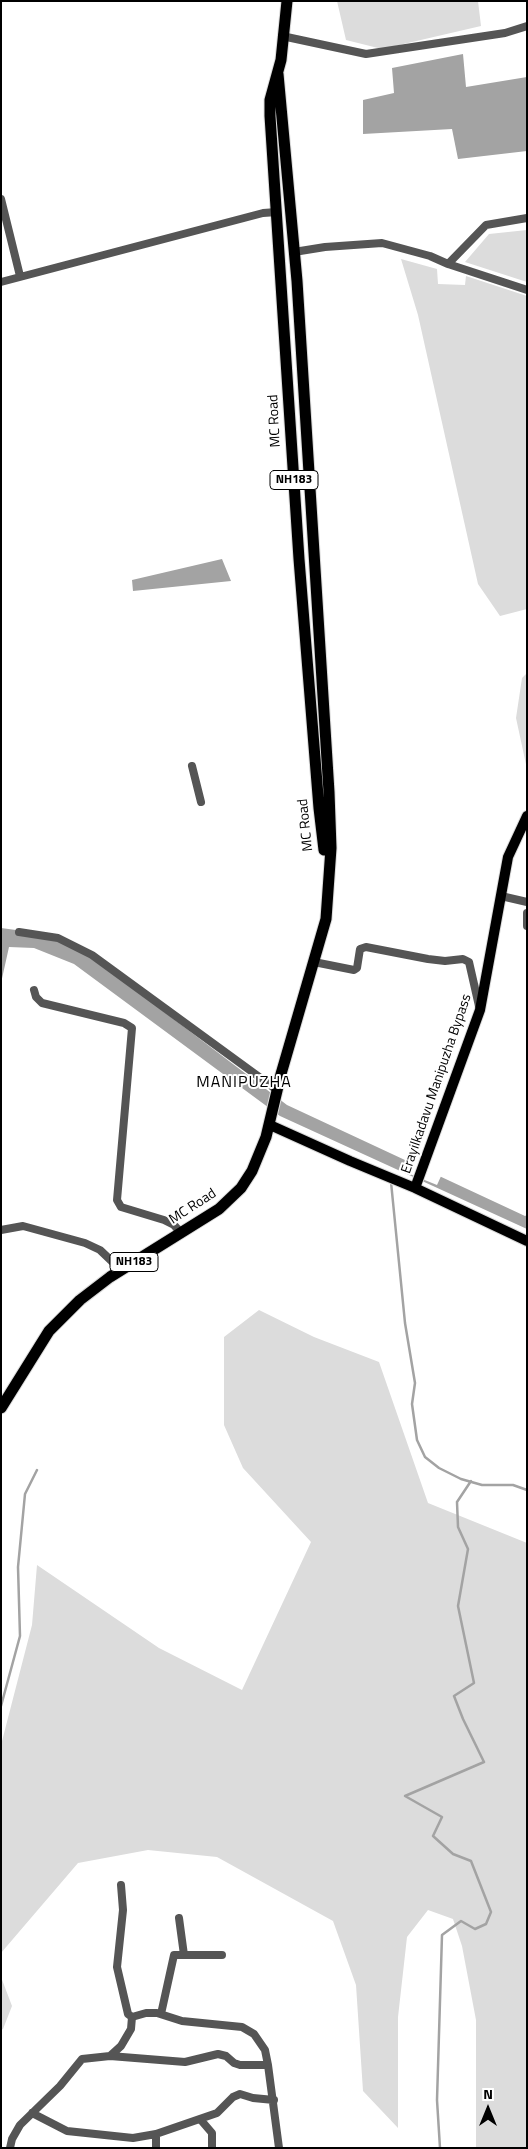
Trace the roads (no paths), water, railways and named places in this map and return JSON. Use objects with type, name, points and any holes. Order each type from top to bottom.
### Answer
[{"type":"highway","name":"MC Road","points":[[287,2],[278,74],[270,100],[270,108],[285,355],[292,421],[293,474],[319,808],[329,885]]},
{"type":"highway","name":"MC Road","points":[[3,1402],[49,1331],[80,1300],[121,1270],[220,1209],[241,1188],[252,1171],[270,1125],[276,1096],[326,919],[331,848],[329,792],[310,472],[294,252],[278,74]]},
{"type":"highway","points":[[293,474],[310,472]]},
{"type":"main road","name":"Erayilkadavu Manipuzha Bypass","points":[[416,1188],[480,1010],[508,857],[527,816]]},
{"type":"main road","points":[[270,1125],[416,1188],[527,1241]]},
{"type":"street","points":[[282,36],[366,54],[506,33],[527,26]]},
{"type":"street","points":[[1,199],[20,276]]},
{"type":"street","points":[[1,282],[263,213],[277,212]]},
{"type":"street","points":[[448,264],[486,226],[527,218]]},
{"type":"street","points":[[294,252],[325,247],[382,243],[430,256],[448,264],[527,290]]},
{"type":"street","points":[[192,766],[201,802]]},
{"type":"street","points":[[501,896],[527,902]]},
{"type":"street","points":[[527,913],[527,926]]},
{"type":"street","points":[[19,932],[58,938],[92,955],[276,1096]]},
{"type":"street","points":[[314,962],[354,970],[357,968],[360,949],[366,947],[428,959],[466,960],[470,965],[480,1010]]},
{"type":"street","points":[[34,990],[36,998],[42,1003],[124,1023],[132,1028],[117,1200],[121,1207],[164,1220],[174,1225],[181,1233]]},
{"type":"street","points":[[1,1230],[23,1226],[86,1243],[100,1250],[121,1270]]},
{"type":"street","points":[[121,1885],[122,1910],[118,1976],[128,2014],[132,2017]]},
{"type":"street","points":[[180,1918],[184,1955]]},
{"type":"street","points":[[161,2014],[174,1956],[222,1955]]},
{"type":"street","points":[[132,2017],[152,2012],[182,2020],[242,2027],[261,2042],[268,2065],[274,2100],[279,2148]]},
{"type":"street","points":[[110,2056],[121,2046],[131,2029],[132,2017]]},
{"type":"street","points":[[10,2148],[15,2132],[60,2086],[80,2060],[110,2056],[178,2062],[218,2054],[226,2056],[234,2063],[240,2065],[268,2065]]},
{"type":"street","points":[[32,2113],[66,2131],[79,2134],[133,2138],[156,2134],[217,2113],[233,2097],[240,2094],[253,2098],[274,2100]]},
{"type":"street","points":[[200,2119],[212,2133],[212,2148]]},
{"type":"street","points":[[156,2134],[156,2148]]},
{"type":"waterway","points":[[391,1182],[405,1323],[415,1383],[412,1404],[417,1440],[425,1457],[439,1468],[461,1479],[482,1485],[513,1485],[527,1490]]},
{"type":"waterway","points":[[1,1706],[20,1636],[18,1567],[25,1494],[37,1470]]},
{"type":"waterway","points":[[440,2148],[437,2100],[442,1935],[461,1921],[475,1929],[486,1924],[491,1912],[471,1861],[453,1854],[433,1836],[442,1817],[405,1796],[484,1762],[454,1696],[474,1683],[458,1606],[468,1549],[458,1527],[457,1502],[471,1481]]},
{"type":"district","name":"MANIPUZHA","points":[[244,1083]]}]
